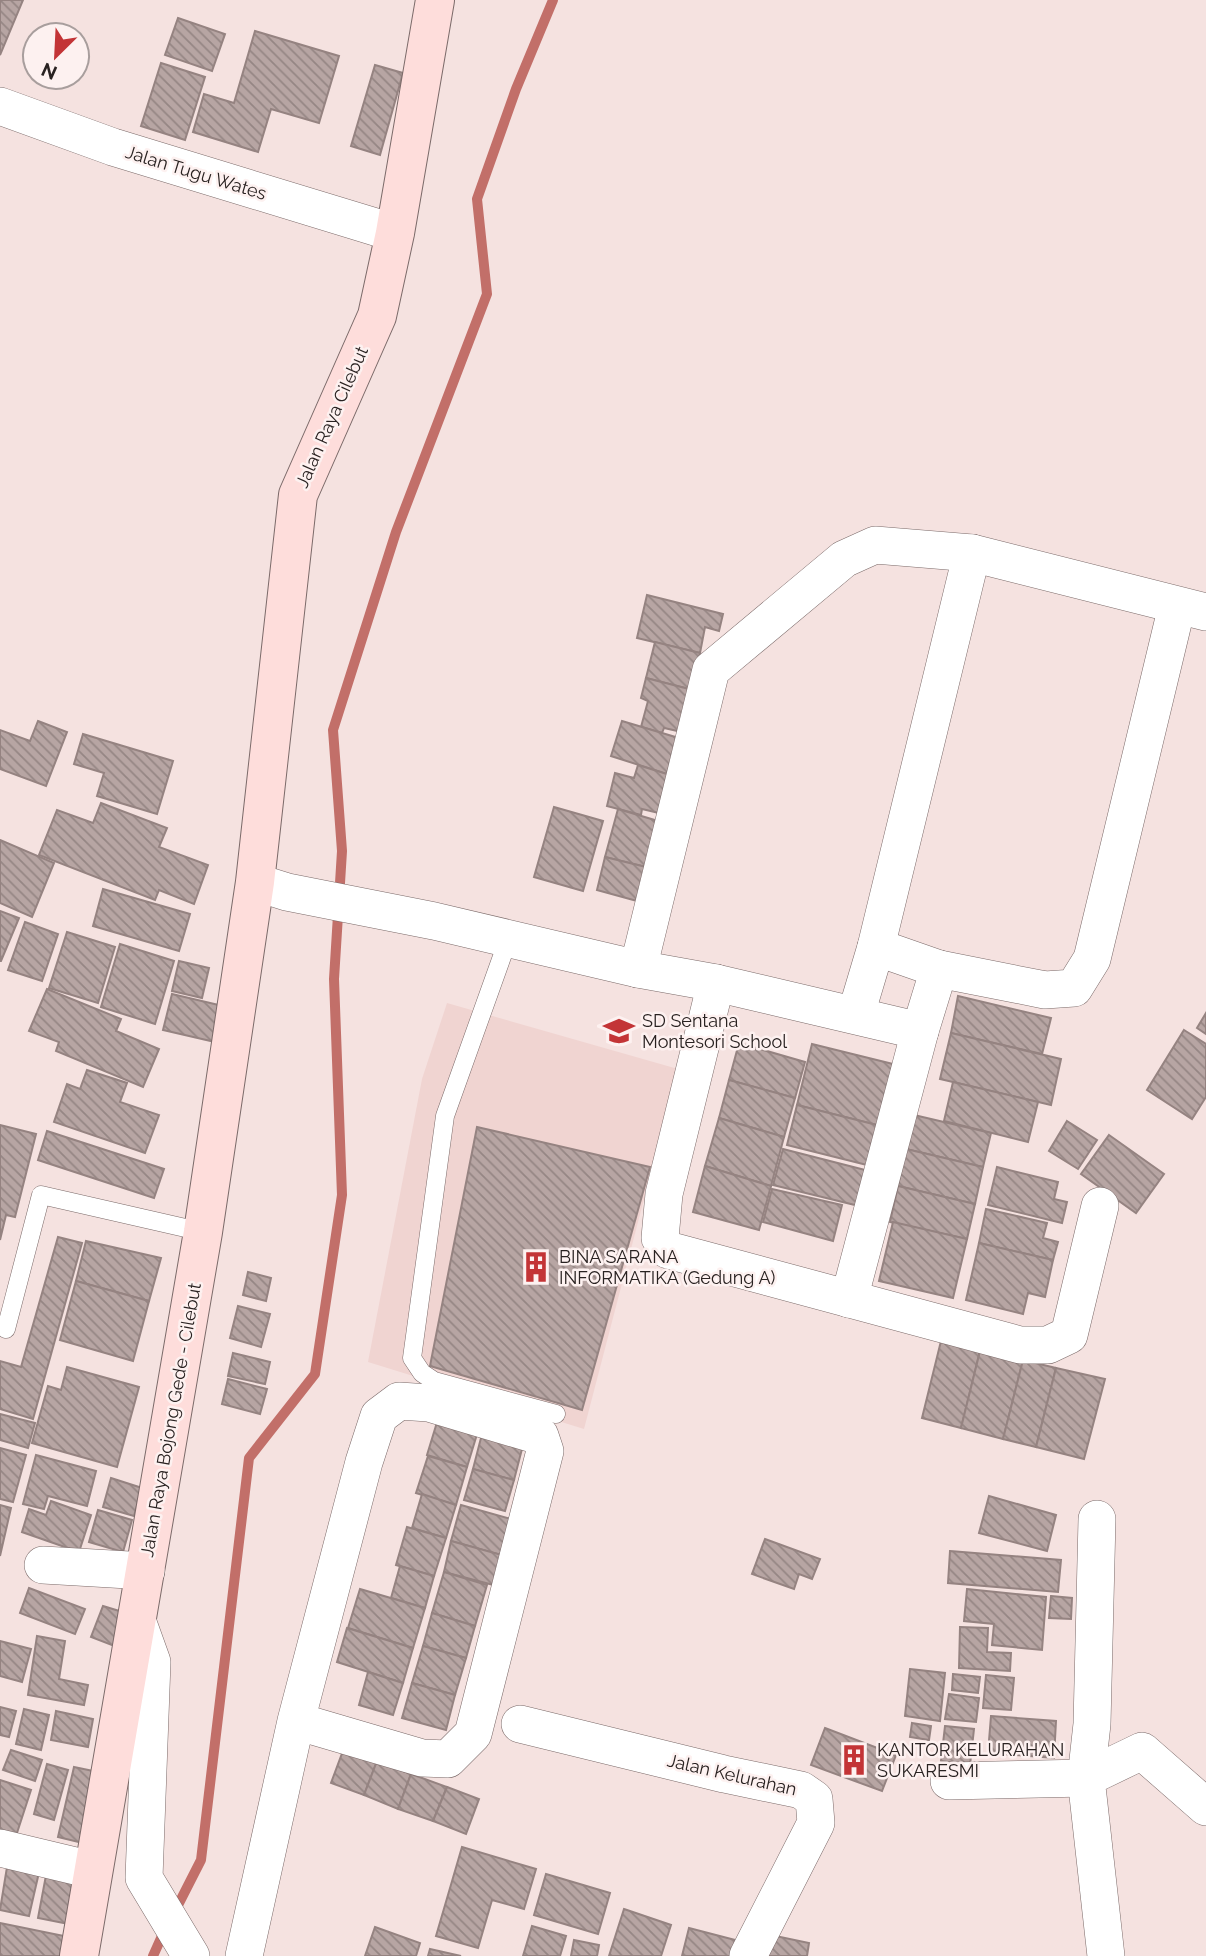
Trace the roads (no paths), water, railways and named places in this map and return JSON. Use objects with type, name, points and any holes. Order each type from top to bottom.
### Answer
[{"type":"main road","name":"Jalan Raya Cilebut","points":[[271,887],[298,495],[377,316],[395,233],[435,0]]},
{"type":"main road","name":"Jalan Raya Bojong Gede - Cilebut","points":[[79,1956],[203,1232],[271,887]]},
{"type":"street","name":"Jalan Tugu Wates","points":[[0,106],[113,147],[395,233]]},
{"type":"street","points":[[638,968],[711,670],[844,559],[874,545],[972,553],[1191,609],[1092,958],[1074,988],[1045,990],[939,969],[876,947]]},
{"type":"street","points":[[856,1014],[876,947],[972,553]]},
{"type":"street","points":[[271,887],[434,920],[638,968],[856,1014],[920,1031]]},
{"type":"street","points":[[849,1299],[939,969]]},
{"type":"street","points":[[716,983],[664,1194],[660,1238],[668,1250],[1020,1345],[1048,1345],[1069,1335],[1100,1206]]},
{"type":"street","points":[[244,1956],[296,1721],[364,1462],[379,1416],[399,1401],[429,1403],[540,1436],[545,1451],[473,1734],[448,1759],[422,1758],[296,1721]]},
{"type":"street","points":[[1097,1519],[1092,1724],[1086,1778],[1106,1956]]},
{"type":"street","points":[[43,1565],[146,1571]]},
{"type":"street","points":[[138,1623],[152,1662],[144,1878],[191,1956]]},
{"type":"street","name":"Jalan Kelurahan","points":[[520,1724],[801,1790],[814,1799],[816,1823],[748,1956]]},
{"type":"street","points":[[949,1781],[1086,1778],[1142,1751],[1206,1808]]},
{"type":"street","points":[[0,1848],[92,1870]]},
{"type":"lane","points":[[509,937],[445,1116],[412,1358],[422,1373],[435,1381],[556,1414]]},
{"type":"lane","points":[[6,1329],[41,1195],[203,1232]]},
{"type":"waterway","points":[[174,1913],[201,1860],[249,1458],[315,1374],[342,1195],[334,979],[342,851],[333,730],[396,532],[487,294],[477,199],[516,89],[553,0]]},
{"type":"waterway","points":[[153,1956],[166,1927]]},
{"type":"place","name":"SD Sentana Montesori School","points":[[619,1031]]},
{"type":"place","name":"BINA SARANA INFORMATIKA (Gedung A)","points":[[536,1267]]},
{"type":"place","name":"KANTOR KELURAHAN SUKARESMI","points":[[854,1760]]}]
